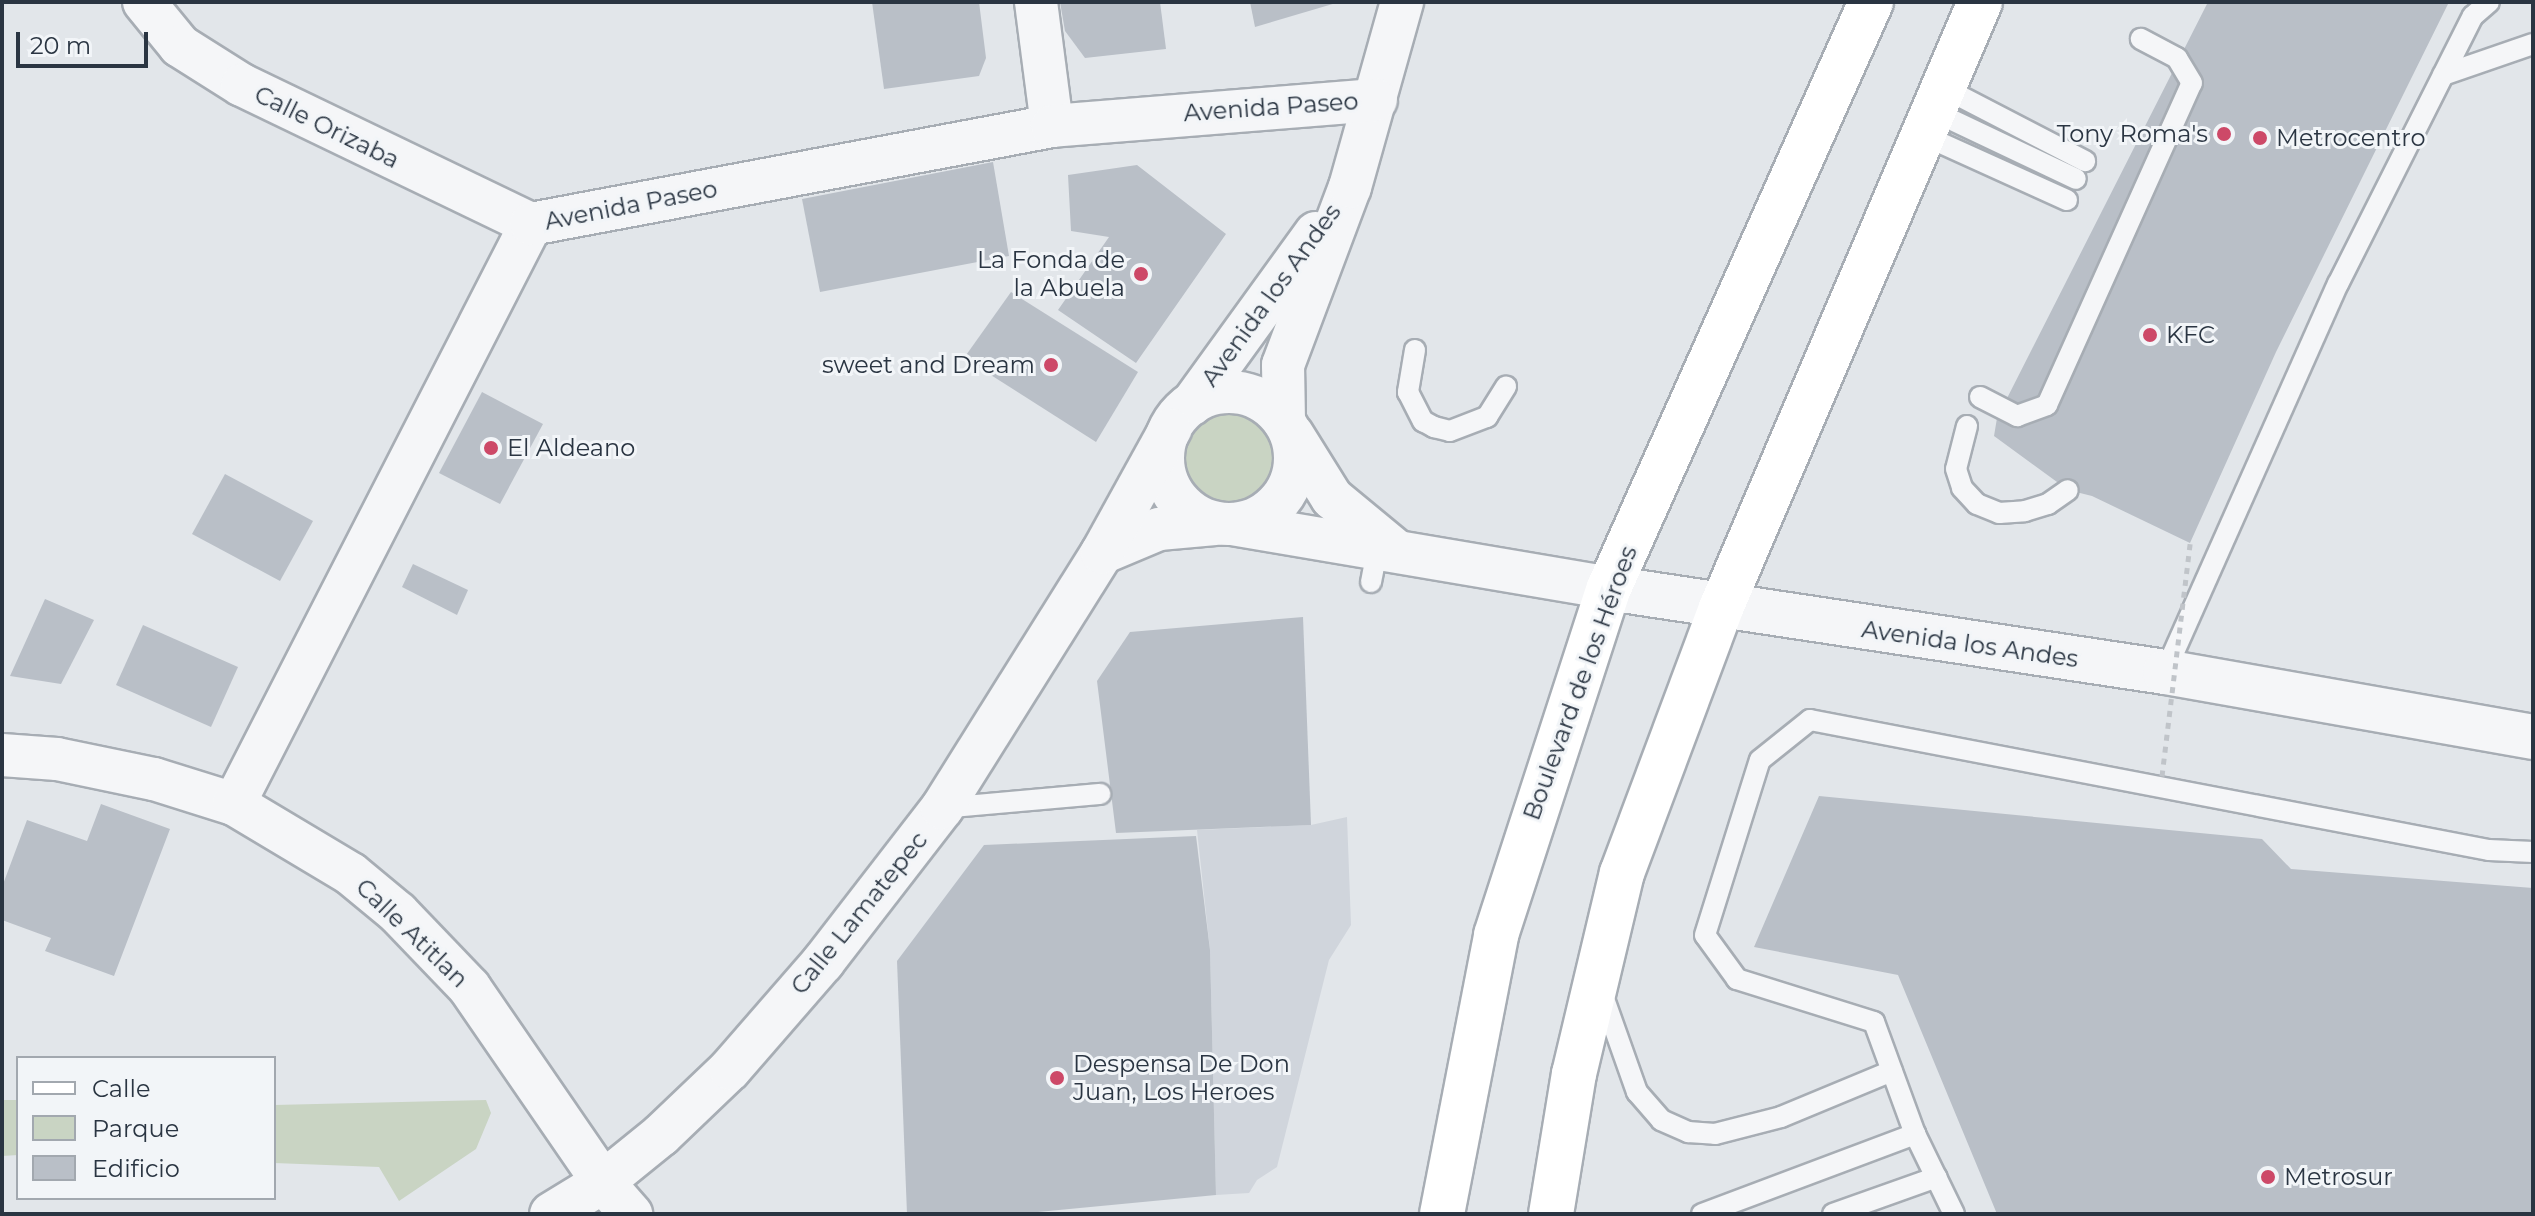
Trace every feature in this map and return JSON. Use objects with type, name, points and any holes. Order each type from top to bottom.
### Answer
[{"type":"main road","name":"Boulevard de los Héroes","points":[[1442,1214],[1496,935],[1609,588],[1871,2]]},
{"type":"main road","points":[[1551,1214],[1574,1074],[1622,873],[1721,608],[1933,111],[1972,8]]},
{"type":"street","name":"Calle Orizaba","points":[[144,2],[180,46],[242,85],[531,224]]},
{"type":"street","points":[[1036,2],[1052,126]]},
{"type":"street","name":"Avenida los Andes","points":[[1385,564],[1316,478],[1288,427],[1283,365],[1350,187],[1402,2]]},
{"type":"street","name":"Avenida Paseo","points":[[234,804],[531,224],[1052,126],[1376,100]]},
{"type":"street","name":"Avenida los Andes","points":[[1181,417],[1350,187]]},
{"type":"street","points":[[1102,553],[1159,529],[1224,524],[1265,515],[1289,487],[1295,469],[1288,427],[1268,404],[1234,391],[1181,417],[1163,452],[1167,483],[1186,509],[1224,524]]},
{"type":"street","name":"Calle Lamatepec","points":[[551,1214],[603,1182],[730,1069],[823,962],[942,808],[1102,553],[1181,417]]},
{"type":"street","name":"Avenida los Andes","points":[[1224,524],[1385,564],[1609,588],[1721,608],[2165,672],[2533,737]]},
{"type":"street","name":"Calle Atitlan","points":[[2,755],[57,759],[154,779],[234,804],[351,874],[436,949],[493,1018],[603,1182],[631,1214]]},
{"type":"lane","points":[[2165,672],[2338,284],[2473,16],[2489,2]]},
{"type":"lane","points":[[1980,397],[2017,416],[2047,405],[2054,391],[2192,83],[2177,58],[2141,39]]},
{"type":"lane","points":[[2443,75],[2533,44]]},
{"type":"lane","points":[[1933,111],[2081,170]]},
{"type":"lane","points":[[1933,111],[2067,200]]},
{"type":"lane","points":[[1415,350],[1408,392],[1423,421],[1434,427],[1450,431],[1487,417],[1506,386]]},
{"type":"lane","points":[[1967,426],[1956,469],[1962,488],[1977,504],[1999,513],[2025,511],[2068,490]]},
{"type":"lane","points":[[1954,1214],[1915,1134],[1874,1022],[1737,979],[1705,935],[1760,760],[1810,720],[2489,850],[2533,852]]},
{"type":"lane","points":[[942,808],[1100,794]]},
{"type":"lane","points":[[1597,977],[1637,1092],[1661,1120],[1688,1132],[1715,1134],[1781,1117],[1892,1071]]},
{"type":"lane","points":[[1702,1214],[1915,1134]]},
{"type":"lane","points":[[1833,1214],[1937,1177]]},
{"type":"path","points":[[2162,776],[2190,543]]},
{"type":"shaded area","points":[[1347,817],[1351,925],[1329,960],[1277,1167],[1257,1180],[1249,1193],[1216,1195],[1210,950],[1197,830],[1311,825]]},
{"type":"green space","points":[[1230,412],[1249,416],[1265,426],[1275,442],[1279,461],[1275,480],[1265,496],[1249,506],[1230,510],[1211,506],[1195,496],[1185,480],[1181,461],[1185,442],[1195,426],[1211,416]]},
{"type":"green space","points":[[2,1100],[16,1100],[16,1155],[2,1156]]},
{"type":"green space","points":[[486,1100],[491,1113],[476,1149],[399,1201],[379,1167],[276,1163],[276,1105]]},
{"type":"building","points":[[872,2],[979,2],[986,58],[979,76],[884,89]]},
{"type":"building","points":[[1060,2],[1160,2],[1166,49],[1085,58],[1065,31]]},
{"type":"building","points":[[1250,2],[1336,2],[1336,3],[1255,27]]},
{"type":"building","name":"Metrocentro","points":[[2208,2],[2449,2],[2276,352],[2190,543],[2092,496],[2068,490],[1994,436],[1997,418]]},
{"type":"building","points":[[993,162],[1009,256],[820,292],[802,199]]},
{"type":"building","name":"La Fonda de la Abuela","points":[[1137,165],[1226,234],[1136,363],[1058,310],[1109,237],[1071,231],[1068,175]]},
{"type":"building","name":"sweet and Dream","points":[[1011,292],[1138,372],[1096,442],[964,358]]},
{"type":"building","name":"El Aldeano","points":[[482,392],[543,424],[500,504],[439,473]]},
{"type":"building","points":[[225,474],[313,521],[280,581],[192,534]]},
{"type":"building","points":[[413,564],[468,590],[457,615],[402,587]]},
{"type":"building","points":[[45,599],[94,620],[61,684],[10,676]]},
{"type":"building","points":[[1303,617],[1311,825],[1116,833],[1097,681],[1130,632]]},
{"type":"building","points":[[143,625],[238,667],[211,727],[116,685]]},
{"type":"building","points":[[1819,796],[2262,839],[2291,869],[2533,888],[2533,1214],[1997,1214],[1898,975],[1754,947]]},
{"type":"building","points":[[101,804],[170,829],[114,976],[45,951],[51,938],[2,920],[2,887],[27,820],[87,841]]},
{"type":"building","name":"Despensa De Don Juan, Los Heroes","points":[[1196,836],[1210,950],[1216,1195],[1017,1214],[907,1214],[897,961],[984,845]]},
{"type":"place","name":"Tony Roma's","points":[[2224,134]]},
{"type":"place","name":"Metrocentro","points":[[2260,138]]},
{"type":"place","name":"La Fonda de la Abuela","points":[[1141,274]]},
{"type":"place","name":"KFC","points":[[2150,335]]},
{"type":"place","name":"sweet and Dream","points":[[1051,365]]},
{"type":"place","name":"El Aldeano","points":[[491,448]]},
{"type":"place","name":"Despensa De Don Juan, Los Heroes","points":[[1057,1078]]},
{"type":"place","name":"Metrosur","points":[[2268,1177]]}]
